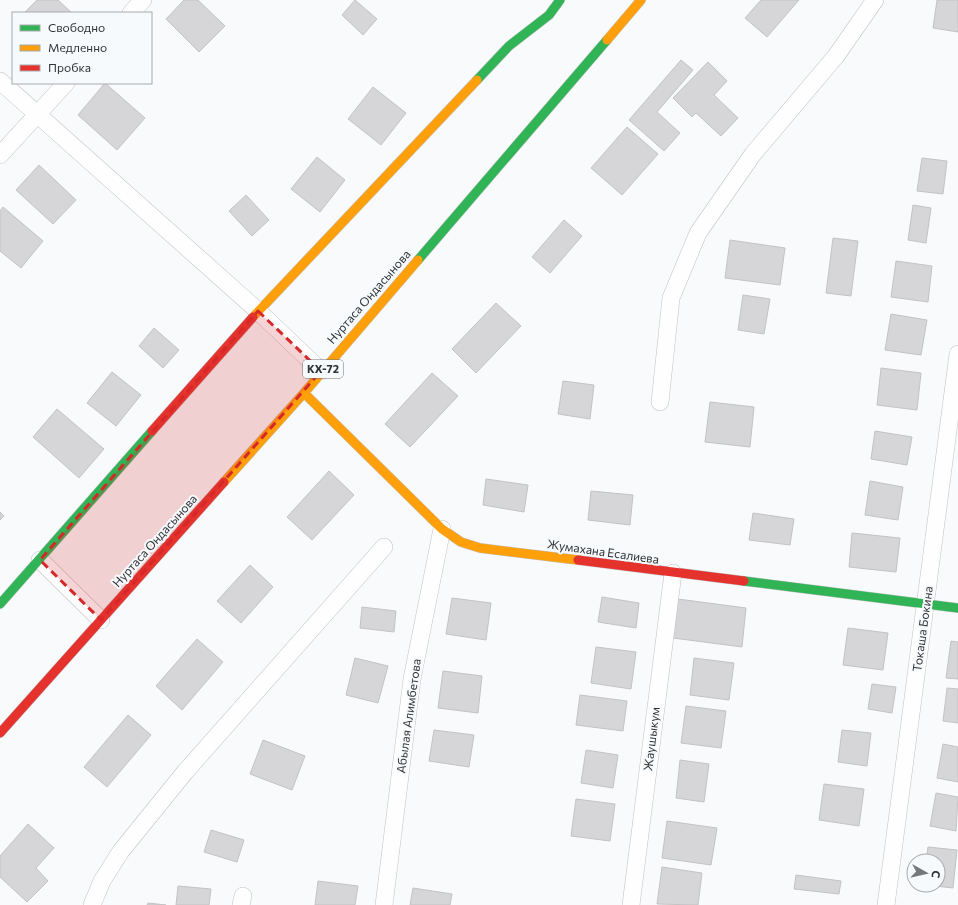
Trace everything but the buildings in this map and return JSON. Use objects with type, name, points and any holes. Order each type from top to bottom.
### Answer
[{"type":"street","points":[[132,12],[143,0]]},
{"type":"street","points":[[0,604],[258,310],[509,46],[549,14],[560,0]]},
{"type":"street","name":"Нуртаса Ондасынова","points":[[0,733],[304,393],[641,0]]},
{"type":"street","points":[[660,402],[671,298],[698,233],[753,154],[836,56],[875,0]]},
{"type":"street","points":[[0,81],[258,310],[321,372]]},
{"type":"street","points":[[0,155],[65,84]]},
{"type":"street","name":"Токаша Бокина","points":[[886,905],[958,354]]},
{"type":"street","name":"Жумахана Есалиева","points":[[304,393],[442,529],[461,542],[480,548],[958,608]]},
{"type":"street","name":"Абылая Алимбетова","points":[[384,905],[412,679],[442,529]]},
{"type":"street","points":[[92,905],[102,881],[121,851],[185,772],[384,547]]},
{"type":"street","points":[[40,560],[101,620]]},
{"type":"street","name":"Жаушыкум","points":[[631,905],[673,573]]},
{"type":"highlighted area","points":[[258,311],[321,371],[101,620],[40,560]]},
{"type":"traffic: fast","points":[[477,80],[509,46],[549,15],[560,0]]},
{"type":"traffic: fast","points":[[418,260],[607,40]]},
{"type":"traffic: fast","points":[[0,604],[152,431]]},
{"type":"traffic: fast","points":[[744,581],[958,608]]},
{"type":"traffic: slow","points":[[607,40],[641,0]]},
{"type":"traffic: slow","points":[[253,317],[477,80]]},
{"type":"traffic: slow","points":[[224,482],[304,393],[418,260]]},
{"type":"traffic: slow","points":[[304,393],[442,529],[461,542],[480,548],[578,560]]},
{"type":"traffic: jam","points":[[152,431],[253,317]]},
{"type":"traffic: jam","points":[[0,733],[224,482]]},
{"type":"traffic: jam","points":[[578,560],[744,581]]}]
